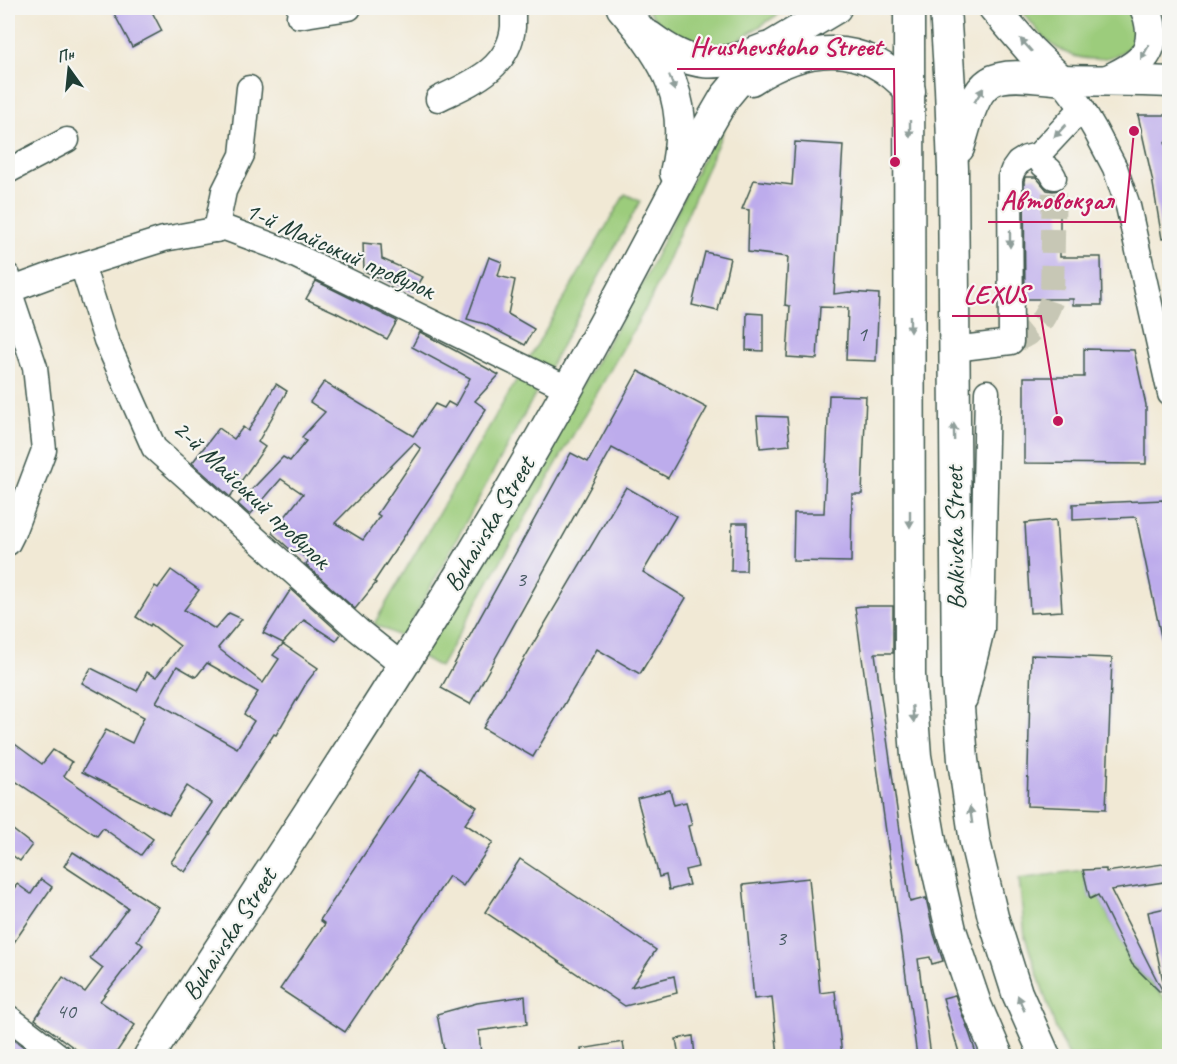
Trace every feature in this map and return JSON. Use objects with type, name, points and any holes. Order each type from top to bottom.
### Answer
[{"type":"main road","points":[[622,8],[657,52],[672,80],[681,128],[678,162],[668,202]]},
{"type":"main road","name":"Buhaivska Street","points":[[149,1056],[462,572],[569,389],[725,97],[744,74],[774,45],[836,8]]},
{"type":"main road","name":"Balkivska Street","points":[[909,8],[910,675],[916,756],[932,847],[951,930],[977,1007],[998,1056]]},
{"type":"main road","name":"Balkivska Street","points":[[945,8],[953,169],[957,681],[963,760],[975,842],[993,917],[1017,993],[1045,1056]]},
{"type":"main road","points":[[994,8],[1030,50],[1061,80]]},
{"type":"main road","points":[[1108,80],[1136,65],[1147,52],[1151,36],[1149,18],[1145,8]]},
{"type":"main road","points":[[643,32],[680,56],[697,62],[713,63],[732,60],[774,45]]},
{"type":"main road","points":[[725,97],[763,72],[784,62],[807,55],[844,52],[877,62],[899,78],[910,91]]},
{"type":"main road","points":[[953,169],[976,98],[991,81],[1015,77],[1170,82]]},
{"type":"street","points":[[299,16],[349,8]]},
{"type":"street","points":[[438,99],[488,73],[500,59],[513,28],[513,8]]},
{"type":"street","points":[[1061,80],[1082,108],[1115,168],[1128,206],[1170,394]]},
{"type":"street","points":[[216,230],[224,191],[242,155],[249,88]]},
{"type":"street","points":[[954,349],[1011,342],[1010,178],[1017,163],[1038,155],[1082,108]]},
{"type":"street","points":[[8,171],[67,140]]},
{"type":"street","points":[[1038,155],[1043,165],[1054,177]]},
{"type":"street","name":"1-й Майський провулок","points":[[8,286],[164,239],[225,228],[282,249],[569,389]]},
{"type":"street","name":"2-й Майський провулок","points":[[82,265],[106,340],[154,448],[358,630],[403,666]]},
{"type":"street","points":[[8,286],[35,367],[44,450],[8,543]]},
{"type":"street","points":[[960,719],[982,629],[987,392]]},
{"type":"street","points":[[8,1017],[60,1056]]},
{"type":"green space","points":[[646,8],[788,8],[716,54],[672,39]]},
{"type":"green space","points":[[1019,8],[1133,8],[1138,35],[1129,48],[1110,57],[1092,59],[1074,56],[1052,44]]},
{"type":"green space","points":[[724,114],[730,115],[651,299],[440,667],[420,656],[641,287]]},
{"type":"green space","points":[[625,194],[640,201],[403,638],[374,624]]},
{"type":"green space","points":[[1083,870],[1090,898],[1098,895],[1132,964],[1169,1002],[1169,1056],[1069,1056],[1056,1029],[1025,937],[1019,879]]},
{"type":"building","points":[[111,8],[150,8],[162,31],[132,47]]},
{"type":"building","points":[[1138,115],[1170,115],[1170,142],[1165,142],[1170,161],[1170,238],[1162,239]]},
{"type":"building","points":[[795,142],[843,145],[834,294],[849,292],[879,294],[876,361],[846,360],[848,308],[820,307],[817,359],[787,357],[790,306],[785,305],[788,257],[748,252],[749,210],[742,209],[754,180],[792,185]]},
{"type":"building","points":[[1025,177],[1036,177],[1047,190],[1060,190],[1060,257],[1101,257],[1102,305],[1073,305],[1073,299],[1025,299]]},
{"type":"building","points":[[363,243],[381,245],[382,259],[423,277],[413,293],[364,271]]},
{"type":"building","points":[[705,252],[730,258],[718,311],[692,305]]},
{"type":"building","points":[[489,257],[502,262],[498,276],[515,280],[508,314],[534,329],[525,345],[485,324],[467,319]]},
{"type":"building","points":[[316,281],[397,321],[387,339],[306,299]]},
{"type":"building","points":[[747,313],[763,314],[763,351],[746,350]]},
{"type":"building","points":[[420,332],[499,375],[475,401],[486,409],[374,582],[376,583],[355,609],[306,565],[309,560],[297,551],[295,554],[272,533],[303,494],[281,479],[250,515],[238,504],[283,457],[290,461],[306,441],[302,437],[325,412],[310,402],[324,382],[413,436],[435,404],[444,408],[448,402],[455,406],[470,378],[412,347]],"holes":[[[414,443],[421,449],[377,514],[380,516],[363,540],[335,523]]]},
{"type":"building","points":[[1084,349],[1134,350],[1146,405],[1146,464],[1024,463],[1024,377],[1084,377]]},
{"type":"building","points":[[638,371],[707,408],[668,478],[612,448],[470,704],[441,688],[571,453],[588,462]]},
{"type":"building","points":[[276,384],[287,391],[258,442],[265,447],[230,497],[192,463],[219,428],[234,439],[243,427],[248,431]]},
{"type":"building","points":[[829,395],[866,396],[862,494],[852,494],[851,562],[793,561],[794,513],[824,513]]},
{"type":"building","points":[[757,416],[787,417],[790,445],[760,448]]},
{"type":"building","points":[[626,487],[676,516],[643,572],[686,598],[640,674],[597,649],[533,757],[483,728]]},
{"type":"building","points":[[1163,500],[1170,528],[1170,646],[1163,646],[1136,517],[1073,520],[1073,504]]},
{"type":"building","points":[[1056,520],[1062,611],[1030,613],[1025,523]]},
{"type":"building","points":[[732,523],[747,523],[746,571],[731,571]]},
{"type":"building","points":[[171,570],[199,590],[184,610],[215,629],[229,613],[242,619],[218,648],[263,683],[279,659],[273,655],[283,644],[318,668],[185,872],[171,862],[212,803],[187,786],[169,815],[82,772],[106,730],[132,743],[144,717],[82,683],[91,668],[137,691],[147,672],[156,677],[180,646],[151,624],[150,626],[136,617],[155,586],[158,588]],"holes":[[[207,663],[258,692],[244,714],[254,721],[237,748],[156,702],[177,666],[196,677]]]},
{"type":"building","points":[[291,589],[341,634],[336,641],[304,620],[283,643],[263,633]]},
{"type":"building","points":[[893,606],[893,653],[875,653],[910,902],[926,898],[943,961],[932,964],[930,957],[918,959],[931,1056],[917,1056],[855,607]]},
{"type":"building","points":[[1031,655],[1112,658],[1106,809],[1027,806]]},
{"type":"building","points":[[8,739],[42,764],[53,750],[72,762],[64,776],[153,839],[141,855],[103,828],[97,836],[8,776]]},
{"type":"building","points":[[421,770],[477,807],[465,824],[493,842],[463,886],[449,876],[345,1032],[280,989],[325,924],[320,920]]},
{"type":"building","points":[[670,790],[674,805],[686,802],[692,825],[688,826],[698,867],[685,870],[689,885],[669,890],[666,875],[659,877],[637,798]]},
{"type":"building","points":[[8,826],[32,845],[20,861],[8,852]]},
{"type":"building","points":[[73,852],[158,907],[137,940],[143,945],[100,1001],[135,1025],[114,1056],[85,1056],[35,1019],[63,977],[85,992],[103,968],[90,958],[128,908],[64,866]]},
{"type":"building","points":[[520,859],[656,950],[631,987],[674,976],[677,993],[625,1006],[485,912]]},
{"type":"building","points":[[1170,863],[1170,881],[1111,890],[1162,990],[1160,992],[1132,964],[1098,895],[1090,899],[1083,870],[1106,869],[1106,872]]},
{"type":"building","points":[[809,878],[820,993],[835,991],[842,1056],[778,1056],[772,997],[754,999],[743,885]]},
{"type":"building","points":[[41,879],[52,887],[8,951],[8,897],[17,884],[31,894]]},
{"type":"building","points":[[1170,907],[1170,981],[1163,981],[1148,912]]},
{"type":"building","points":[[955,995],[977,1056],[960,1056],[943,998]]},
{"type":"building","points":[[525,996],[527,1024],[479,1031],[481,1056],[445,1056],[437,1014],[477,1003]]},
{"type":"building","points":[[8,1035],[13,1039],[36,1056],[8,1056]]},
{"type":"building","points":[[693,1036],[695,1056],[679,1056],[676,1039]]},
{"type":"building","points":[[623,1042],[625,1056],[582,1056],[581,1049]]},
{"type":"tunnel","points":[[1011,342],[1032,331],[1042,321],[1052,299],[1054,177]]},
{"type":"place","name":"Автовокзал","points":[[1134,131]]},
{"type":"place","name":"Hrushevskoho Street","points":[[895,162]]},
{"type":"place","name":"LEXUS","points":[[1058,421]]}]
